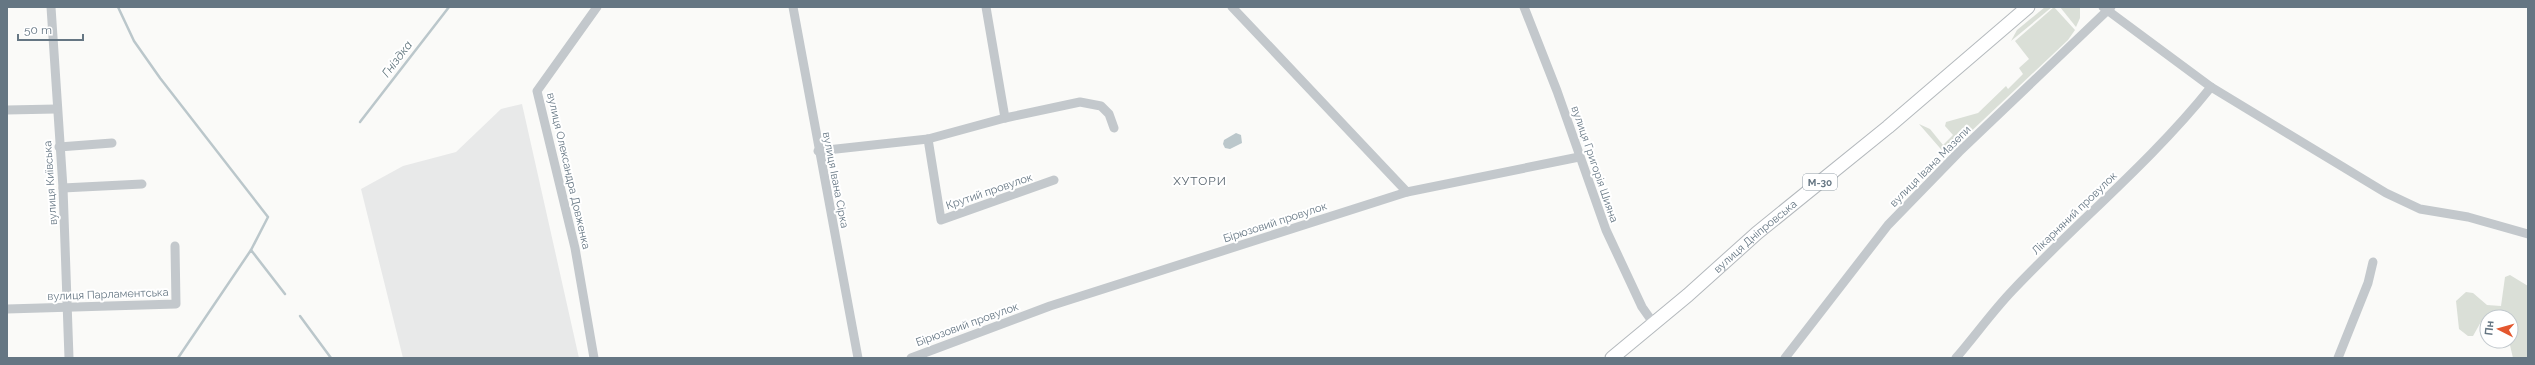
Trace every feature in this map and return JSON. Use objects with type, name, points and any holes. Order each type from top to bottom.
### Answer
[{"type":"highway","name":"вулиця Дніпровська","points":[[1612,358],[1654,324],[1757,234],[1900,117],[2028,7]]},
{"type":"street","name":"вулиця Київська","points":[[51,7],[56,109],[63,188],[69,358]]},
{"type":"street","name":"вулиця Олександра Довженка","points":[[594,358],[576,248],[537,91],[597,7]]},
{"type":"street","name":"вулиця Івана Сірка","points":[[793,7],[818,151],[858,358]]},
{"type":"street","points":[[986,7],[1005,118]]},
{"type":"street","points":[[1232,7],[1407,192]]},
{"type":"street","name":"вулиця Григорія Шияна","points":[[1524,7],[1557,91],[1606,230],[1642,307],[1654,324]]},
{"type":"street","points":[[2107,8],[2210,87],[2386,193],[2420,209],[2468,217],[2528,234]]},
{"type":"street","name":"вулиця Івана Мазепи","points":[[1785,358],[1888,225],[1959,152],[2107,8]]},
{"type":"street","name":"Лікарняний провулок","points":[[1956,358],[2012,291],[2165,141],[2210,87]]},
{"type":"street","points":[[818,151],[928,139],[1005,118],[1076,102],[1091,102],[1101,106],[1109,114],[1114,128]]},
{"type":"street","points":[[7,110],[56,109]]},
{"type":"street","name":"Крутий провулок","points":[[928,139],[941,220],[1054,180]]},
{"type":"street","points":[[59,147],[112,143]]},
{"type":"street","name":"Бірюзовий провулок","points":[[911,358],[1050,306],[1407,192],[1579,157]]},
{"type":"street","points":[[63,188],[142,184]]},
{"type":"street","name":"вулиця Парламентська","points":[[7,309],[176,304],[175,246]]},
{"type":"street","points":[[2338,358],[2368,283],[2372,262]]},
{"type":"shaded area","points":[[2045,7],[2052,7],[2011,41],[2017,30]]},
{"type":"shaded area","points":[[2054,7],[2075,30],[2068,40],[1946,155],[1919,124],[1930,129],[1943,145],[1953,135],[1945,126],[1946,122],[1978,113],[2006,86],[2008,89],[2023,74],[2019,68],[2029,59],[2015,41]]},
{"type":"shaded area","points":[[2060,7],[2080,7],[2080,18],[2076,27]]},
{"type":"shaded area","points":[[522,104],[579,358],[403,358],[361,189],[403,166],[456,152],[501,109]]},
{"type":"shaded area","points":[[1236,133],[1241,135],[1242,143],[1230,149],[1225,148],[1223,144],[1224,140]]},
{"type":"shaded area","points":[[2510,275],[2528,286],[2528,358],[2513,358],[2511,349],[2519,349],[2519,309],[2479,309],[2479,325],[2473,336],[2468,336],[2459,329],[2456,301],[2466,292],[2473,293],[2487,305],[2501,306],[2505,277]]},
{"type":"waterway","points":[[118,7],[134,41],[160,78],[268,217],[251,250]]},
{"type":"waterway","name":"Гніздка","points":[[360,122],[449,7]]},
{"type":"waterway","points":[[178,358],[251,250],[285,294]]},
{"type":"waterway","points":[[300,316],[331,358]]},
{"type":"district","name":"ХУТОРИ","points":[[1200,181]]}]
